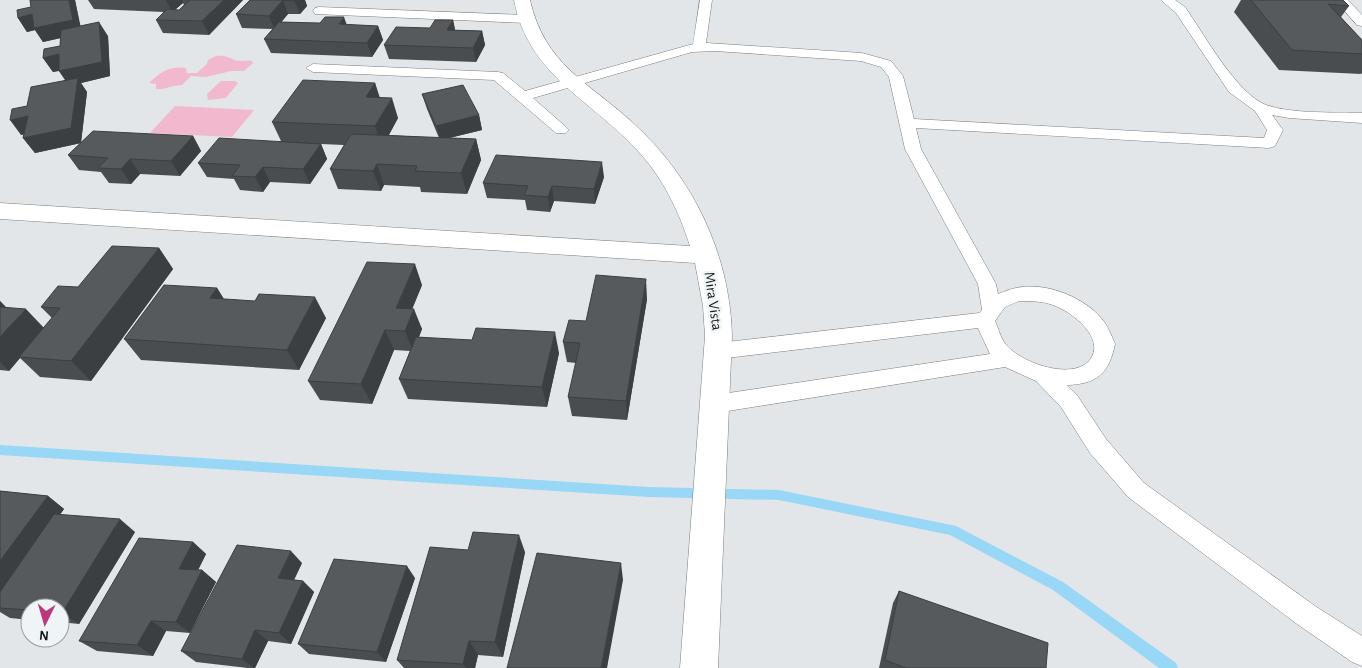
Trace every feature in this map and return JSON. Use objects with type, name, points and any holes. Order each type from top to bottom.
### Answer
[{"type":"street","name":"Mira Vista","points":[[524,10],[536,41],[551,62],[570,82],[641,141],[664,169],[684,200],[700,236],[712,277],[718,323],[718,351],[699,668]]},
{"type":"street","points":[[0,211],[705,255]]},
{"type":"lane","points":[[699,48],[706,0]]},
{"type":"lane","points":[[906,122],[1269,143],[1275,130],[1260,108],[1234,89],[1181,10],[1167,0]]},
{"type":"lane","points":[[1340,0],[1362,22]]},
{"type":"lane","points":[[319,11],[524,10]]},
{"type":"lane","points":[[522,96],[691,48],[715,47],[862,57],[886,64],[896,76],[913,149],[987,284],[988,314],[995,346],[1008,359],[1024,369],[1044,376],[1065,378],[1084,375],[1097,366],[1104,354],[1104,341],[1097,326],[1084,312],[1067,302],[1048,295],[1030,293],[1013,294],[1000,299],[988,314],[718,351]]},
{"type":"lane","points":[[313,68],[498,76],[561,130]]},
{"type":"lane","points":[[1260,108],[1289,114],[1362,118]]},
{"type":"lane","points":[[715,404],[1008,359]]},
{"type":"lane","points":[[1044,376],[1069,401],[1098,446],[1136,490],[1306,615],[1362,652]]},
{"type":"shaded area","points":[[216,56],[224,56],[237,61],[252,61],[253,63],[244,71],[231,71],[206,77],[191,76],[182,85],[163,89],[156,89],[156,84],[149,83],[161,73],[170,69],[186,68],[187,73],[197,73],[207,64],[208,60]]},
{"type":"shaded area","points":[[221,81],[235,81],[238,83],[226,98],[208,100],[207,94]]},
{"type":"shaded area","points":[[175,106],[254,110],[232,137],[150,133]]},
{"type":"building","points":[[30,0],[69,0],[73,20],[34,28],[32,14],[18,18],[17,10],[31,7]]},
{"type":"building","points":[[190,0],[224,0],[202,21],[156,20],[167,9],[179,10]]},
{"type":"building","points":[[250,0],[283,0],[269,16],[236,14]]},
{"type":"building","points":[[1251,0],[1343,0],[1349,6],[1328,4],[1362,40],[1362,54],[1292,50]]},
{"type":"building","points":[[325,17],[344,17],[339,24],[378,26],[367,43],[264,39],[279,22],[320,23]]},
{"type":"building","points":[[435,20],[453,20],[447,30],[482,31],[473,48],[384,45],[396,27],[430,28]]},
{"type":"building","points":[[99,22],[102,62],[59,71],[59,54],[43,58],[44,49],[60,46],[61,30]]},
{"type":"building","points":[[78,78],[71,128],[23,138],[28,116],[10,120],[12,109],[27,106],[31,87]]},
{"type":"building","points":[[303,80],[375,83],[366,97],[392,98],[375,126],[272,122]]},
{"type":"building","points":[[463,85],[479,115],[436,126],[422,94]]},
{"type":"building","points":[[93,131],[193,136],[171,161],[130,159],[121,169],[98,168],[108,158],[68,155]]},
{"type":"building","points":[[351,134],[476,139],[461,173],[415,171],[417,166],[377,164],[373,171],[330,169]]},
{"type":"building","points":[[219,138],[321,144],[303,169],[263,167],[255,177],[232,176],[240,165],[198,163]]},
{"type":"building","points":[[496,155],[602,162],[594,189],[552,186],[548,197],[524,195],[528,186],[483,183]]},
{"type":"building","points":[[112,246],[159,248],[71,361],[19,357],[60,308],[41,307],[58,286],[78,287]]},
{"type":"building","points":[[367,262],[415,264],[396,308],[414,309],[405,331],[385,330],[361,384],[308,381]]},
{"type":"building","points":[[596,275],[646,279],[626,401],[568,397],[580,343],[563,342],[569,320],[586,321]]},
{"type":"building","points":[[164,285],[217,288],[210,298],[255,301],[259,294],[315,297],[287,350],[124,339]]},
{"type":"building","points":[[0,307],[26,309],[0,337]]},
{"type":"building","points":[[476,328],[555,332],[542,387],[399,379],[416,337],[472,340]]},
{"type":"building","points":[[0,491],[48,496],[0,561]]},
{"type":"building","points":[[54,514],[120,519],[70,600],[70,598],[20,598],[20,609],[0,608],[0,592]]},
{"type":"building","points":[[473,532],[519,535],[495,642],[469,641],[463,664],[397,660],[430,547],[468,550]]},
{"type":"building","points":[[139,538],[193,542],[179,569],[202,570],[176,622],[151,621],[137,645],[79,641]]},
{"type":"building","points":[[237,545],[291,551],[278,578],[303,581],[279,633],[255,630],[242,659],[181,651]]},
{"type":"building","points":[[537,553],[621,563],[601,668],[507,668]]},
{"type":"building","points":[[334,559],[407,566],[377,652],[298,644]]},
{"type":"building","points":[[899,591],[1048,643],[1046,668],[906,668],[885,660]]},
{"type":"waterway","points":[[0,450],[649,492],[779,495],[952,530],[1058,586],[1171,668]]}]
